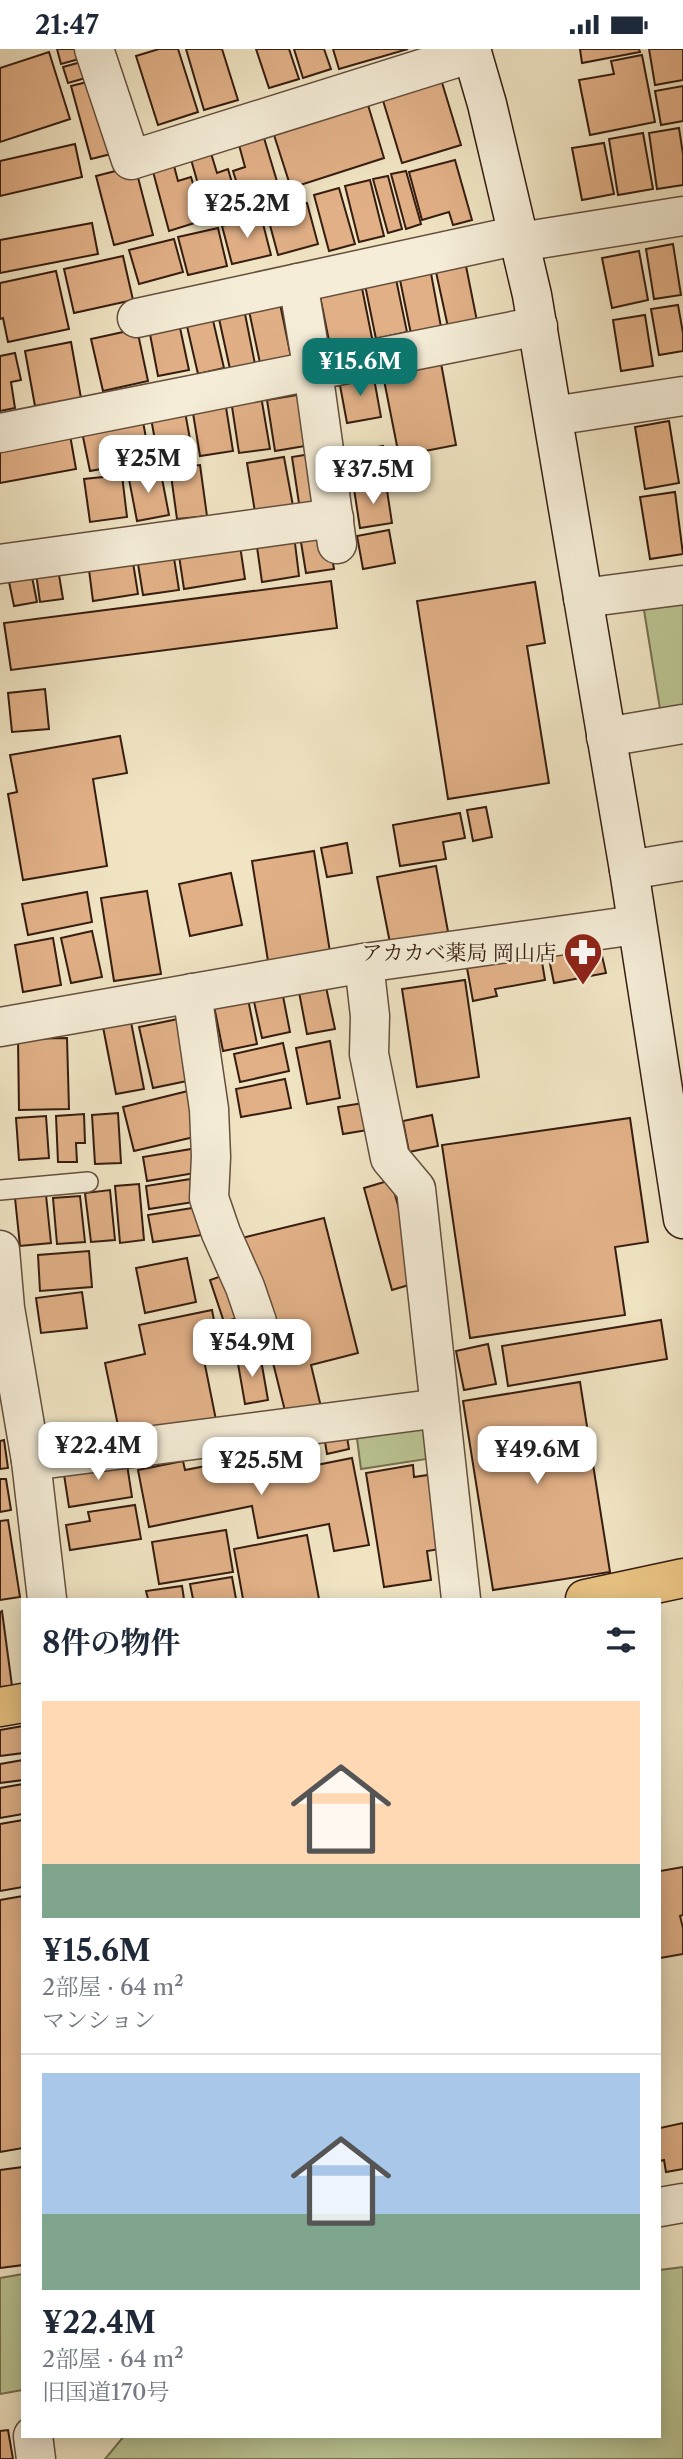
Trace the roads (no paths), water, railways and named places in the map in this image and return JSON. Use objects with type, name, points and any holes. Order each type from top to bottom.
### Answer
[{"type":"highway","points":[[590,1598],[683,1578]]},
{"type":"highway","points":[[0,1707],[21,1703]]},
{"type":"street","points":[[94,49],[131,160],[472,51],[538,326],[629,870],[683,1219]]},
{"type":"street","points":[[137,318],[519,238],[683,216]]},
{"type":"street","points":[[0,565],[336,531],[298,283]]},
{"type":"street","points":[[0,433],[538,326]]},
{"type":"street","points":[[553,416],[683,396]]},
{"type":"street","points":[[583,598],[683,585]]},
{"type":"street","points":[[606,737],[683,724]]},
{"type":"street","points":[[629,870],[683,861]]},
{"type":"street","points":[[0,1027],[365,963],[636,925]]},
{"type":"street","points":[[365,963],[370,1016],[369,1054],[390,1158],[416,1189],[461,1598]]},
{"type":"street","points":[[192,993],[209,1109],[209,1198],[257,1322]]},
{"type":"street","points":[[0,1250],[5,1308],[31,1461],[47,1598]]},
{"type":"street","points":[[31,1461],[440,1408]]},
{"type":"street","points":[[661,2207],[683,2203]]},
{"type":"street","points":[[33,2438],[36,2459]]},
{"type":"lane","points":[[0,1189],[88,1182]]},
{"type":"place","name":"アカカベ薬局 岡山店","points":[[583,986]]}]
